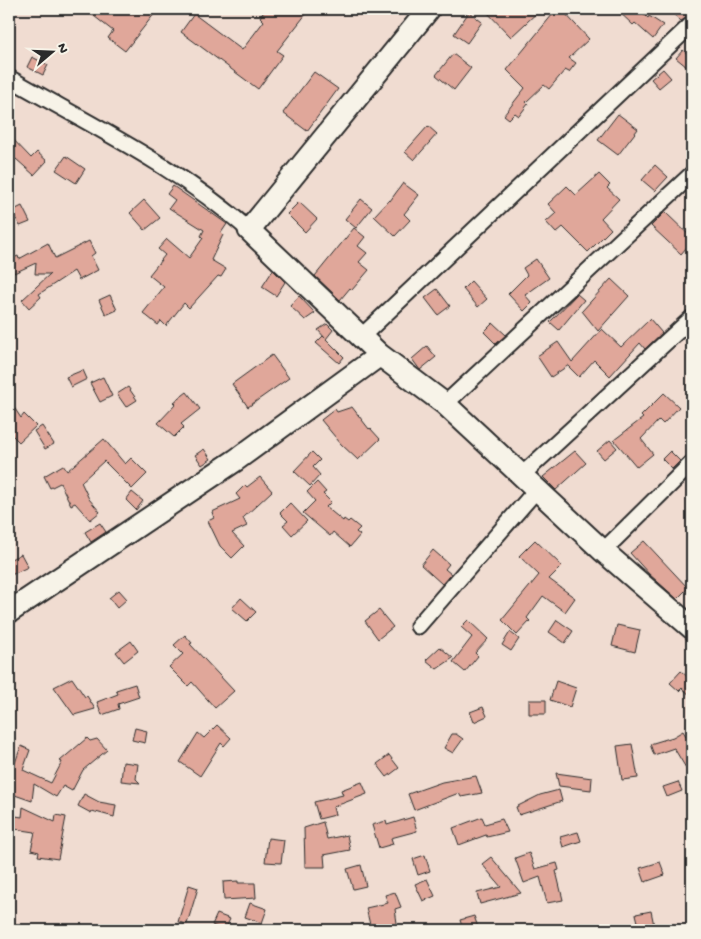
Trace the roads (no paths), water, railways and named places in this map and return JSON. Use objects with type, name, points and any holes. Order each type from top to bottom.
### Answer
[{"type":"street","points":[[249,230],[429,9]]},
{"type":"street","points":[[361,338],[692,24]]},
{"type":"street","points":[[9,78],[170,170],[224,208],[380,355],[446,404],[603,551],[690,620]]},
{"type":"street","points":[[446,404],[692,174]]},
{"type":"street","points":[[418,626],[530,481],[692,318]]},
{"type":"street","points":[[9,612],[236,460],[380,355]]},
{"type":"street","points":[[603,551],[692,463]]}]
